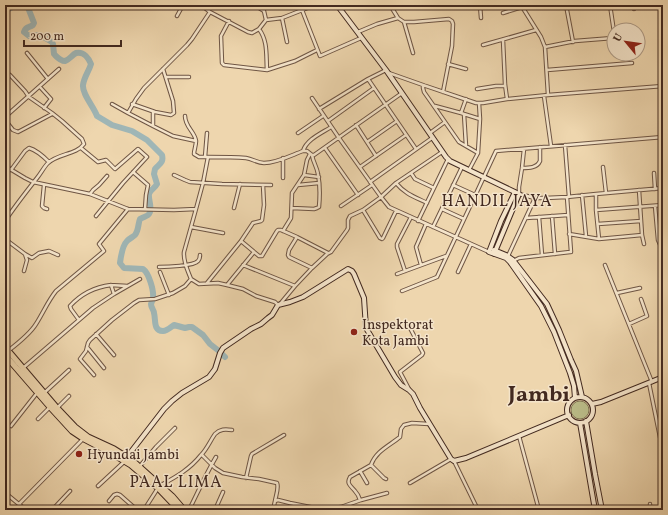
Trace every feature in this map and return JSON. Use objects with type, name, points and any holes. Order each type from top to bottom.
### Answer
[{"type":"highway","points":[[6,351],[50,407],[81,436],[140,467],[160,487],[179,510]]},
{"type":"highway","points":[[21,370],[43,393],[67,423]]},
{"type":"highway","points":[[126,459],[146,477],[172,496],[184,510]]},
{"type":"street","points":[[177,16],[183,5]]},
{"type":"street","points":[[201,5],[252,33],[259,29],[266,20],[282,18],[315,5]]},
{"type":"street","points":[[254,5],[264,11],[266,20]]},
{"type":"street","points":[[337,5],[387,71],[448,159],[517,193],[535,198],[582,196],[663,188]]},
{"type":"street","points":[[390,5],[398,18],[404,22],[449,19],[452,21],[452,46],[443,92]]},
{"type":"street","points":[[480,5],[481,18]]},
{"type":"street","points":[[511,5],[513,10]]},
{"type":"street","points":[[566,5],[573,42]]},
{"type":"street","points":[[545,46],[613,38],[614,32],[610,5]]},
{"type":"street","points":[[503,13],[521,6],[541,37],[545,46],[548,95]]},
{"type":"street","points":[[128,113],[132,104],[144,88],[192,39],[209,10]]},
{"type":"street","points":[[302,10],[320,56],[362,38]]},
{"type":"street","points":[[282,18],[286,42]]},
{"type":"street","points":[[358,32],[377,24],[398,18]]},
{"type":"street","points":[[229,21],[221,36],[223,64],[267,70],[295,61],[317,50]]},
{"type":"street","points":[[404,22],[412,52]]},
{"type":"street","points":[[259,29],[266,45],[267,70]]},
{"type":"street","points":[[483,45],[536,30]]},
{"type":"street","points":[[503,40],[507,99]]},
{"type":"street","points":[[27,53],[48,79]]},
{"type":"street","points":[[547,70],[632,63]]},
{"type":"street","points":[[448,64],[466,69]]},
{"type":"street","points":[[52,113],[18,132],[13,130],[5,119],[60,69]]},
{"type":"street","points":[[132,104],[153,112],[171,115],[174,113],[173,101],[163,69]]},
{"type":"street","points":[[319,109],[368,79],[387,71],[423,86],[479,103],[548,95],[663,86]]},
{"type":"street","points":[[5,221],[49,162],[76,151],[84,144],[82,139],[52,113],[28,97],[25,91],[10,75]]},
{"type":"street","points":[[166,77],[189,77]]},
{"type":"street","points":[[368,79],[416,149]]},
{"type":"street","points":[[423,86],[424,92],[459,142],[478,153]]},
{"type":"street","points":[[477,89],[505,86]]},
{"type":"street","points":[[40,87],[52,99],[44,108]]},
{"type":"street","points":[[328,121],[374,88]]},
{"type":"street","points":[[185,116],[186,124],[195,137],[196,141],[194,154],[196,156],[247,158],[258,163],[268,163],[303,151],[307,151],[314,155],[402,93]]},
{"type":"street","points":[[544,96],[551,146]]},
{"type":"street","points":[[312,98],[331,127],[389,207],[455,238],[508,256],[547,304],[576,371],[582,397]]},
{"type":"street","points":[[466,99],[463,114],[466,146]]},
{"type":"street","points":[[469,170],[478,153],[480,119],[479,103]]},
{"type":"street","points":[[112,104],[173,136],[196,141]]},
{"type":"street","points":[[434,106],[480,119]]},
{"type":"street","points":[[153,112],[153,126]]},
{"type":"street","points":[[298,133],[324,116]]},
{"type":"street","points":[[367,142],[396,121]]},
{"type":"street","points":[[429,133],[445,122]]},
{"type":"street","points":[[356,126],[376,156]]},
{"type":"street","points":[[303,151],[304,147],[311,141],[331,127]]},
{"type":"street","points":[[207,133],[203,183],[184,252],[185,265],[191,280],[199,284],[218,283],[243,289],[256,296],[279,304],[290,302],[303,296],[345,270],[350,270],[354,274],[364,298],[366,328],[395,377],[401,385],[413,394],[452,460],[478,510]]},
{"type":"street","points":[[360,167],[406,135]]},
{"type":"street","points":[[402,291],[437,278],[496,151],[663,136]]},
{"type":"street","points":[[370,182],[432,138]]},
{"type":"street","points":[[512,262],[519,258],[571,252],[565,145]]},
{"type":"street","points":[[522,168],[539,164],[540,147]]},
{"type":"street","points":[[11,170],[29,148],[49,162]]},
{"type":"street","points":[[81,148],[98,162],[106,160],[115,169],[137,149],[139,149],[147,158],[123,183],[96,216]]},
{"type":"street","points":[[325,148],[358,195]]},
{"type":"street","points":[[495,252],[519,187],[524,149]]},
{"type":"street","points":[[98,486],[126,459],[164,409],[172,401],[182,393],[209,377],[215,369],[222,348],[272,315],[279,304],[295,286],[312,268],[331,252],[347,230],[348,218],[350,216],[363,210],[396,184],[442,152]]},
{"type":"street","points":[[283,231],[291,218],[292,192],[304,175],[307,160],[311,154]]},
{"type":"street","points":[[292,208],[314,209],[318,208],[319,206],[319,177],[311,154]]},
{"type":"street","points":[[283,158],[283,178]]},
{"type":"street","points":[[418,221],[448,159]]},
{"type":"street","points":[[5,166],[33,182],[90,194],[128,209],[196,209]]},
{"type":"street","points":[[433,228],[462,166]]},
{"type":"street","points":[[603,167],[606,193]]},
{"type":"street","points":[[133,172],[148,185],[146,209]]},
{"type":"street","points":[[411,173],[415,179],[434,188]]},
{"type":"street","points":[[654,173],[655,189]]},
{"type":"street","points":[[174,175],[185,180],[203,183],[271,185]]},
{"type":"street","points":[[304,175],[319,177]]},
{"type":"street","points":[[90,194],[107,176]]},
{"type":"street","points":[[234,208],[240,184]]},
{"type":"street","points":[[297,185],[319,184]]},
{"type":"street","points":[[396,184],[407,194],[427,203]]},
{"type":"street","points":[[44,185],[42,206],[47,209]]},
{"type":"street","points":[[208,283],[253,223],[262,220],[264,205],[263,185]]},
{"type":"street","points":[[340,206],[372,185]]},
{"type":"street","points":[[453,185],[475,195]]},
{"type":"street","points":[[640,190],[642,235],[644,244]]},
{"type":"street","points":[[488,250],[517,193]]},
{"type":"street","points":[[596,194],[599,239]]},
{"type":"street","points":[[582,196],[586,236]]},
{"type":"street","points":[[508,256],[535,198]]},
{"type":"street","points":[[596,210],[663,205]]},
{"type":"street","points":[[655,206],[658,240],[663,251]]},
{"type":"street","points":[[6,351],[33,329],[56,291],[104,251],[99,244],[128,209]]},
{"type":"street","points":[[442,209],[464,219]]},
{"type":"street","points":[[363,210],[382,239],[396,211]]},
{"type":"street","points":[[526,218],[568,215]]},
{"type":"street","points":[[552,216],[555,254]]},
{"type":"street","points":[[406,271],[397,247],[411,217]]},
{"type":"street","points":[[539,217],[542,255]]},
{"type":"street","points":[[502,221],[506,223]]},
{"type":"street","points":[[598,224],[641,221]]},
{"type":"street","points":[[421,265],[416,247],[426,224]]},
{"type":"street","points":[[191,227],[223,233]]},
{"type":"street","points":[[241,241],[259,256],[262,256],[278,230],[297,237],[328,253]]},
{"type":"street","points":[[569,234],[599,239],[642,235]]},
{"type":"street","points":[[297,237],[289,250],[288,255],[289,257],[312,268]]},
{"type":"street","points":[[5,239],[32,258],[39,253],[50,251],[58,255]]},
{"type":"street","points":[[458,272],[471,244]]},
{"type":"street","points":[[227,285],[254,252]]},
{"type":"street","points":[[495,252],[512,262]]},
{"type":"street","points":[[24,271],[26,260],[25,254]]},
{"type":"street","points":[[159,267],[185,265],[197,262],[200,255]]},
{"type":"street","points":[[398,274],[447,256]]},
{"type":"street","points":[[243,265],[295,286]]},
{"type":"street","points":[[606,265],[651,382],[663,452]]},
{"type":"street","points":[[518,269],[541,306],[554,332],[570,373],[574,386],[574,398],[568,407],[569,415],[573,420],[580,423],[586,421],[592,416],[592,404],[586,398],[574,398]]},
{"type":"street","points":[[160,272],[169,295]]},
{"type":"street","points":[[21,370],[93,308],[140,279]]},
{"type":"street","points":[[94,375],[81,360],[81,358],[86,351],[88,342],[96,334],[134,303],[140,300],[155,299],[169,295],[178,291],[191,280]]},
{"type":"street","points":[[79,320],[70,309],[70,306],[88,292],[111,285],[127,286]]},
{"type":"street","points":[[111,285],[114,294]]},
{"type":"street","points":[[617,293],[640,288]]},
{"type":"street","points":[[629,324],[647,316],[641,300]]},
{"type":"street","points":[[409,326],[423,352],[422,355],[400,372],[409,390]]},
{"type":"street","points":[[96,334],[114,355]]},
{"type":"street","points":[[87,346],[104,368]]},
{"type":"street","points":[[43,393],[69,370]]},
{"type":"street","points":[[592,404],[602,402],[663,377]]},
{"type":"street","points":[[12,426],[37,392]]},
{"type":"street","points":[[56,408],[69,396]]},
{"type":"street","points":[[38,419],[50,407]]},
{"type":"street","points":[[410,483],[452,460],[463,459],[569,415]]},
{"type":"street","points":[[586,421],[602,510]]},
{"type":"street","points":[[360,500],[357,492],[348,482],[350,477],[371,464],[379,452],[400,437],[401,429],[404,425],[412,423],[430,424]]},
{"type":"street","points":[[580,423],[595,510]]},
{"type":"street","points":[[140,467],[174,428]]},
{"type":"street","points":[[144,510],[160,487],[187,469],[202,455],[217,432],[226,429],[232,430]]},
{"type":"street","points":[[246,478],[252,454],[284,435]]},
{"type":"street","points":[[19,504],[81,436]]},
{"type":"street","points":[[519,436],[539,510]]},
{"type":"street","points":[[202,455],[215,468],[223,473],[232,476],[277,483],[278,485],[273,510]]},
{"type":"street","points":[[189,510],[216,457]]},
{"type":"street","points":[[371,464],[386,479]]},
{"type":"street","points":[[360,471],[367,483]]},
{"type":"street","points":[[5,490],[9,496]]},
{"type":"street","points":[[52,510],[70,491]]},
{"type":"street","points":[[216,510],[223,492]]},
{"type":"street","points":[[275,501],[278,500],[290,504],[320,509],[341,507],[386,493]]},
{"type":"street","points":[[5,494],[26,510]]},
{"type":"street","points":[[109,501],[114,495],[117,494],[137,510]]},
{"type":"street","points":[[650,504],[650,510]]},
{"type":"green space","points":[[576,401],[584,401],[589,406],[587,417],[584,419],[576,419],[571,414],[571,406]]},
{"type":"waterway","points":[[5,7],[9,9],[16,5]]},
{"type":"waterway","points":[[27,5],[34,23],[24,32],[29,36],[40,35],[52,42],[54,54],[59,59],[65,61],[76,53],[81,53],[84,54],[89,60],[91,64],[84,79],[83,89],[97,116],[112,125],[132,131],[147,140],[162,155],[162,162],[155,169],[154,174],[157,184],[149,194],[150,212],[148,215],[140,219],[135,235],[125,243],[120,263],[124,268],[143,269],[147,274],[153,291],[151,305],[154,312],[156,327],[160,331],[167,330],[174,325],[185,328],[192,327],[203,335],[210,344],[225,357]]},
{"type":"place","name":"Inspektorat Kota Jambi","points":[[354,332]]},
{"type":"place","name":"Hyundai Jambi","points":[[79,454]]},
{"type":"district","name":"HANDIL JAYA","points":[[497,200]]},
{"type":"district","name":"Jambi","points":[[539,393]]},
{"type":"district","name":"PAAL LIMA","points":[[176,481]]}]
